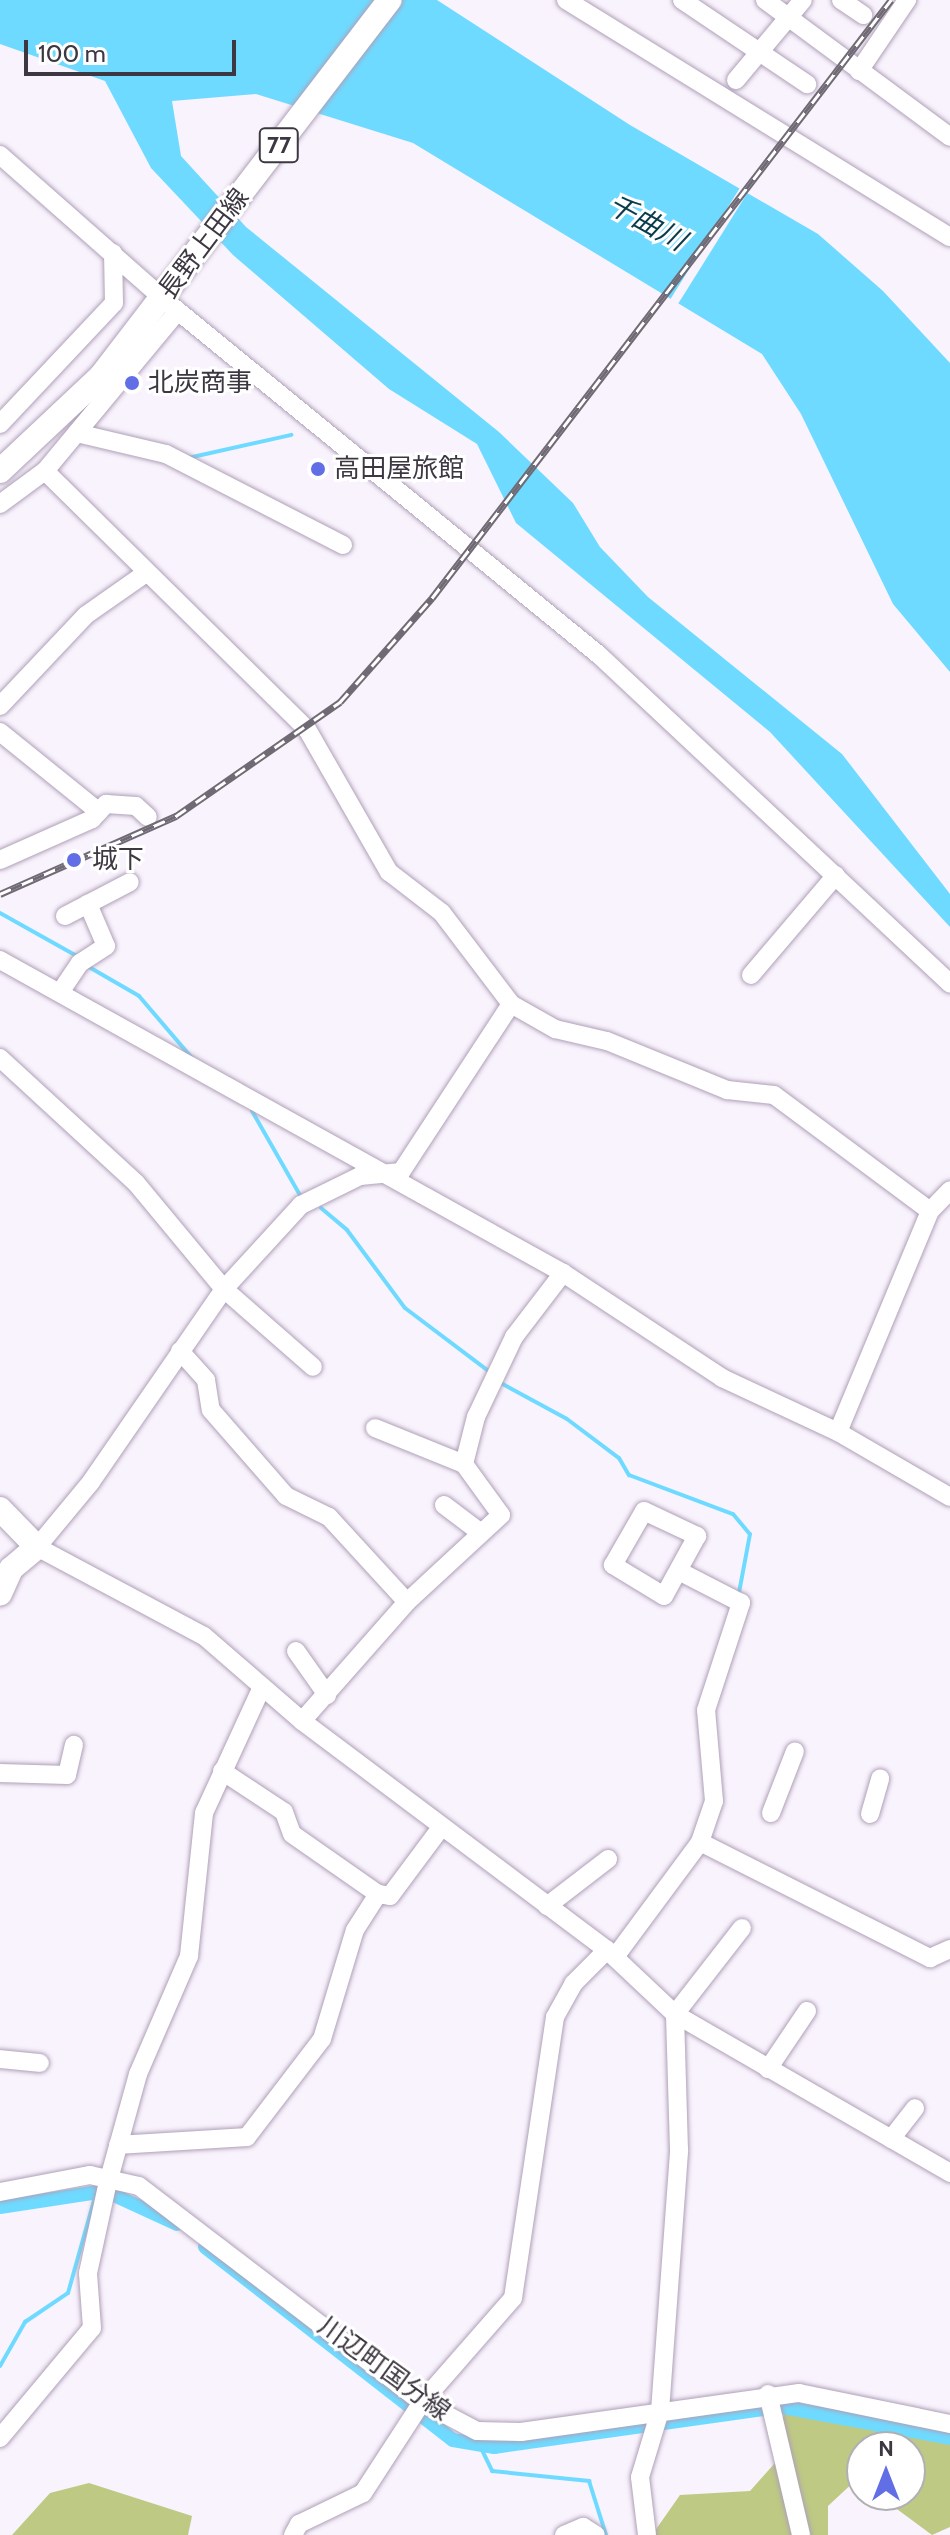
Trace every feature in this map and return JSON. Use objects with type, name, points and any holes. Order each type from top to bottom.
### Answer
[{"type":"main road","name":"長野上田線","points":[[0,471],[63,418],[170,300],[390,0]]},
{"type":"main road","points":[[0,1509],[37,1547],[8,1564],[0,1594]]},
{"type":"street","points":[[566,0],[950,237]]},
{"type":"street","points":[[682,0],[807,84]]},
{"type":"street","points":[[765,0],[950,137]]},
{"type":"street","points":[[736,80],[803,0]]},
{"type":"street","points":[[841,0],[863,15]]},
{"type":"street","points":[[859,71],[907,0]]},
{"type":"street","points":[[0,155],[113,253],[599,655],[950,984]]},
{"type":"street","points":[[0,424],[114,303],[113,253]]},
{"type":"street","points":[[0,504],[45,471],[77,433],[170,300]]},
{"type":"street","points":[[77,433],[166,454],[343,545]]},
{"type":"street","points":[[45,471],[307,729],[389,872],[442,913],[511,1004],[555,1029],[607,1041],[727,1090],[774,1095],[930,1211]]},
{"type":"street","points":[[0,706],[86,615],[146,573]]},
{"type":"street","points":[[0,732],[99,812]]},
{"type":"street","points":[[0,860],[99,812],[106,804],[136,806],[148,817]]},
{"type":"street","points":[[751,975],[836,875]]},
{"type":"street","points":[[65,916],[130,882]]},
{"type":"street","points":[[61,991],[80,963],[106,946],[88,904]]},
{"type":"street","points":[[0,960],[61,991],[563,1273],[722,1378],[838,1432],[950,1497]]},
{"type":"street","points":[[511,1004],[401,1172],[360,1176],[301,1205],[224,1289],[37,1547],[149,1601],[440,1829],[611,1954],[675,2014],[950,2173]]},
{"type":"street","points":[[0,1058],[136,1183],[224,1289],[313,1367]]},
{"type":"street","points":[[838,1432],[930,1211],[950,1190]]},
{"type":"street","points":[[464,1464],[476,1417],[514,1337],[563,1273]]},
{"type":"street","points":[[180,1351],[206,1380],[211,1410],[286,1496],[329,1517],[407,1602]]},
{"type":"street","points":[[302,1721],[407,1602],[501,1515],[464,1464],[375,1428]]},
{"type":"street","points":[[444,1505],[481,1533]]},
{"type":"street","points":[[644,1511],[697,1536],[679,1571],[664,1596],[613,1565],[644,1511]]},
{"type":"street","points":[[293,2535],[299,2524],[363,2493],[422,2402],[518,2289],[555,2017],[573,1984],[611,1954],[700,1842],[714,1801],[706,1710],[741,1603],[679,1571]]},
{"type":"street","points":[[296,1651],[327,1695]]},
{"type":"street","points":[[0,2438],[92,2328],[88,2273],[118,2145],[163,2010],[184,1977],[200,1834],[222,1771],[262,1687]]},
{"type":"street","points":[[0,1773],[67,1775],[74,1745]]},
{"type":"street","points":[[771,1813],[795,1751]]},
{"type":"street","points":[[222,1771],[284,1812],[292,1834],[378,1894],[390,1896],[440,1829]]},
{"type":"street","points":[[870,1814],[880,1778]]},
{"type":"street","points":[[700,1842],[930,1958],[950,1949]]},
{"type":"street","points":[[547,1906],[608,1859]]},
{"type":"street","points":[[118,2145],[247,2137],[322,2039],[355,1930],[378,1894]]},
{"type":"street","points":[[647,2535],[640,2477],[656,2421],[679,2150],[675,2014],[742,1928]]},
{"type":"street","points":[[768,2069],[807,2011]]},
{"type":"street","points":[[0,2059],[40,2063]]},
{"type":"street","points":[[891,2139],[915,2108]]},
{"type":"street","points":[[0,2192],[108,2186]]},
{"type":"street","name":"川辺町国分線","points":[[108,2186],[167,2203],[422,2402],[494,2434],[656,2421],[768,2394],[830,2395],[950,2424]]},
{"type":"street","points":[[768,2394],[801,2535]]},
{"type":"street","points":[[564,2535],[583,2527],[596,2535]]},
{"type":"green space","points":[[784,2412],[897,2431],[846,2431],[846,2489],[828,2506],[828,2535],[652,2535],[680,2495],[750,2491],[775,2463]]},
{"type":"green space","points":[[926,2436],[950,2440],[950,2527],[932,2535],[900,2511],[926,2511]]},
{"type":"green space","points":[[89,2483],[192,2516],[188,2535],[12,2535],[50,2493]]},
{"type":"water","name":"千曲川","points":[[0,0],[437,0],[630,125],[818,234],[883,291],[950,363],[950,672],[893,604],[801,414],[762,354],[413,143],[256,94],[172,101],[181,156],[246,227],[499,432],[573,503],[600,547],[648,597],[842,754],[950,894],[950,927],[770,732],[516,523],[477,444],[389,389],[233,255],[151,168],[105,81],[0,44]]},
{"type":"pier","points":[[743,183],[751,188],[678,305],[670,300]]},
{"type":"waterway","points":[[188,458],[291,435]]},
{"type":"waterway","points":[[0,913],[77,956]]},
{"type":"waterway","points":[[89,967],[139,996],[192,1058]]},
{"type":"waterway","points":[[252,1111],[301,1197]]},
{"type":"waterway","points":[[321,1208],[347,1230],[405,1308],[490,1372]]},
{"type":"waterway","points":[[499,1382],[567,1419],[619,1458],[629,1475],[733,1514],[750,1534],[739,1593]]},
{"type":"waterway","points":[[0,2366],[25,2322],[68,2293],[97,2190]]},
{"type":"waterway","points":[[0,2207],[105,2191],[177,2224]]},
{"type":"waterway","points":[[205,2247],[453,2440],[494,2447],[763,2409]]},
{"type":"waterway","points":[[783,2407],[950,2438]]},
{"type":"waterway","points":[[480,2446],[492,2471],[589,2481],[606,2535]]},
{"type":"railway","points":[[0,894],[176,816],[340,702],[432,598],[891,0]]},
{"type":"place","name":"北炭商事","points":[[132,383]]},
{"type":"place","name":"高田屋旅館","points":[[318,469]]},
{"type":"place","name":"城下","points":[[74,860]]}]
